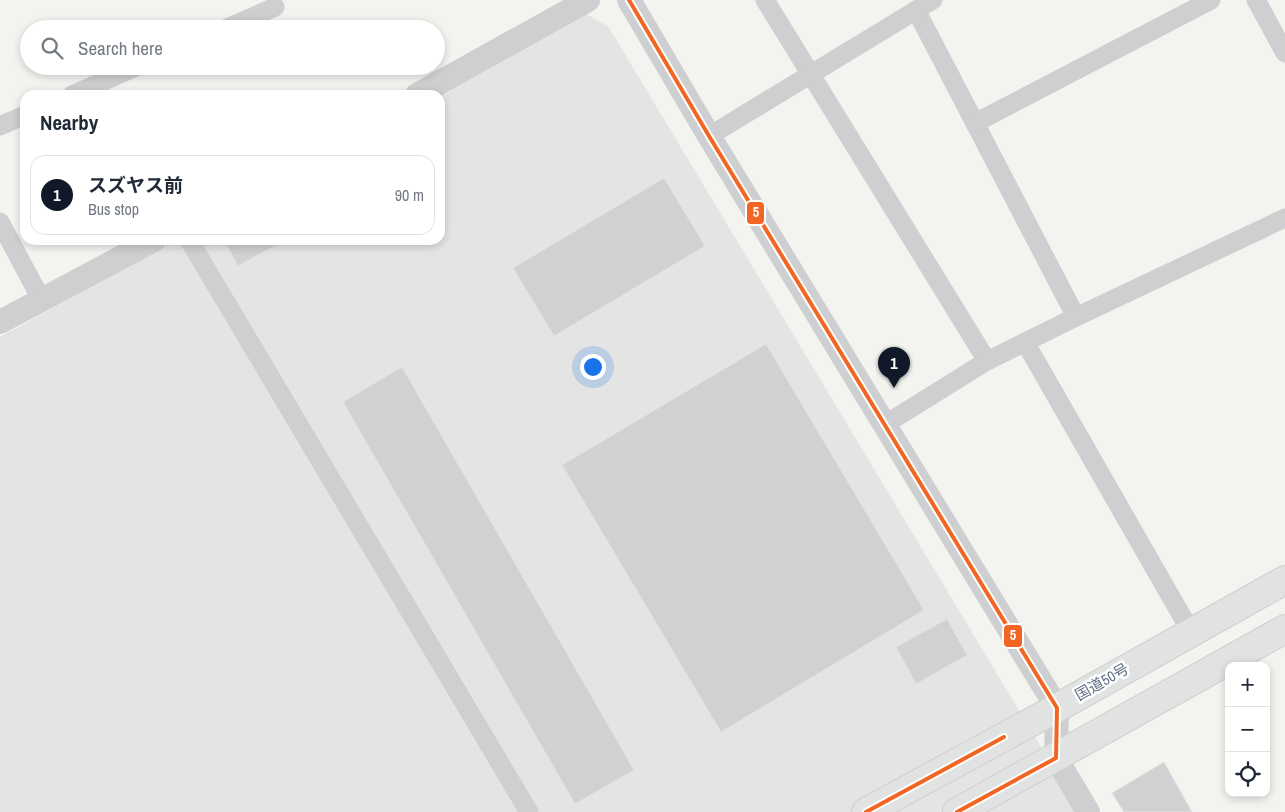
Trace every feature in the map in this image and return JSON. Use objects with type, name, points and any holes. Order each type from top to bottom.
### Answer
[{"type":"highway","name":"国道50号","points":[[866,812],[1285,580]]},
{"type":"highway","points":[[957,812],[1285,629]]},
{"type":"street","points":[[426,90],[588,0]]},
{"type":"street","points":[[629,0],[709,136],[1056,708],[1056,758],[1088,812]]},
{"type":"street","points":[[765,0],[987,361]]},
{"type":"street","points":[[709,136],[932,0]]},
{"type":"street","points":[[975,123],[1211,0]]},
{"type":"street","points":[[1256,0],[1285,53]]},
{"type":"street","points":[[242,20],[277,2]]},
{"type":"street","points":[[916,10],[1076,316]]},
{"type":"street","points":[[83,90],[118,75]]},
{"type":"street","points":[[0,126],[20,117]]},
{"type":"street","points":[[884,425],[987,361],[1076,316],[1285,218]]},
{"type":"street","points":[[0,222],[40,299]]},
{"type":"street","points":[[0,322],[144,245]]},
{"type":"street","points":[[192,245],[529,812]]},
{"type":"street","points":[[1025,342],[1191,632]]},
{"type":"shaded area","points":[[586,14],[608,26],[1080,812],[0,812],[0,337],[167,245],[445,245],[445,92]]},
{"type":"building","points":[[664,178],[705,246],[554,336],[513,268]]},
{"type":"building","points":[[227,245],[276,245],[238,266]]},
{"type":"building","points":[[766,344],[924,610],[721,732],[562,465]]},
{"type":"building","points":[[402,367],[634,770],[575,804],[343,402]]},
{"type":"building","points":[[947,619],[967,655],[916,684],[896,647]]},
{"type":"building","points":[[1164,762],[1192,812],[1124,812],[1112,793]]},
{"type":"transit line","name":"5","points":[[629,0],[709,136],[1057,708],[1056,758],[957,812]]},
{"type":"transit line","name":"5","points":[[866,812],[1004,737]]},
{"type":"place","name":"スズヤス前","points":[[894,388]]}]
